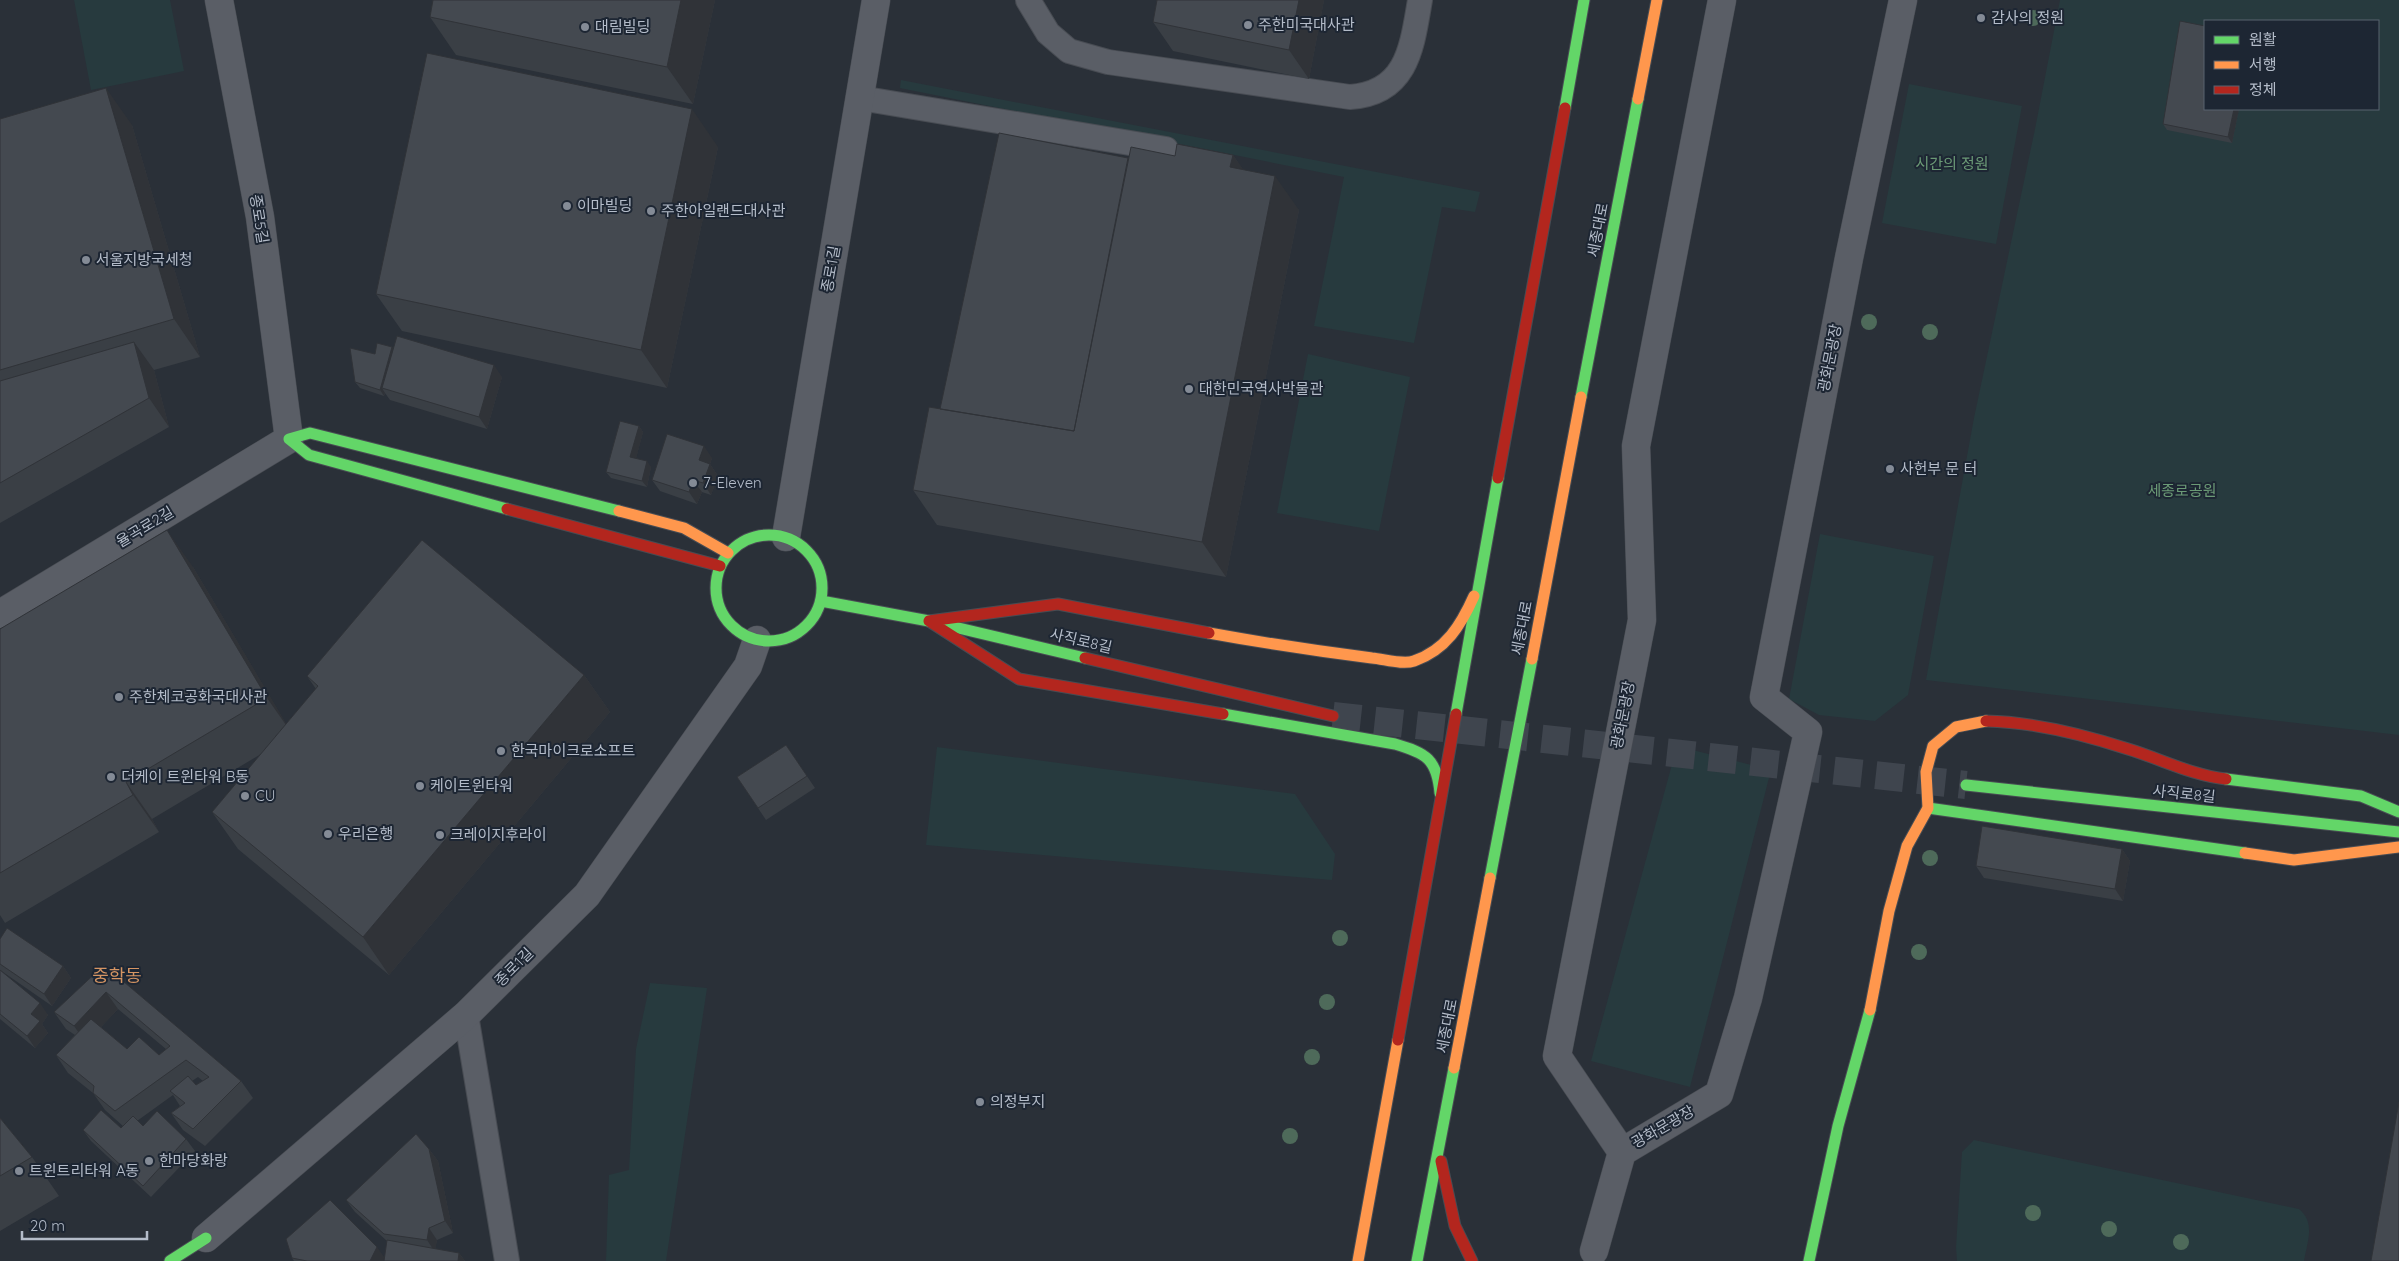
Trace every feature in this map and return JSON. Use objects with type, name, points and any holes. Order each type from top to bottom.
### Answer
[{"type":"street","name":"종로5길","points":[[219,0],[260,217],[289,440]]},
{"type":"street","name":"종로1길","points":[[786,537],[876,0]]},
{"type":"street","points":[[1358,1261],[1584,0]]},
{"type":"street","name":"세종대로","points":[[1417,1261],[1656,0]]},
{"type":"street","name":"광화문광장","points":[[1722,0],[1636,446],[1642,620],[1558,1056],[1622,1152],[1720,1094],[1748,998],[1808,732],[1764,698],[1849,258],[1903,0]]},
{"type":"street","points":[[289,440],[310,433],[684,528],[728,553]]},
{"type":"street","points":[[289,440],[309,455],[720,566]]},
{"type":"street","name":"율곡로2길","points":[[0,614],[289,440]]},
{"type":"street","points":[[770,534],[786,537],[800,544],[816,563],[822,585],[821,602],[815,616],[804,629],[789,637],[773,641],[756,640],[742,634],[730,625],[721,611],[716,597],[716,581],[720,566],[728,553],[740,542],[755,536],[770,534]]},
{"type":"street","points":[[930,621],[1058,604],[1289,648],[1411,662],[1426,657],[1441,647],[1461,626],[1480,581]]},
{"type":"street","name":"사직로8길","points":[[821,602],[930,621],[1333,716]]},
{"type":"street","points":[[930,621],[1019,679],[1396,744],[1420,751],[1434,762],[1439,777],[1440,803]]},
{"type":"street","name":"종로1길","points":[[205,1246],[466,1015],[587,895],[748,666],[756,640]]},
{"type":"street","points":[[1809,1261],[1838,1126],[1867,1026],[1889,912],[1907,846],[1928,808],[1926,772],[1933,746],[1956,727],[1987,722],[2052,728],[2128,749],[2201,776],[2361,796],[2399,812]]},
{"type":"street","name":"사직로8길","points":[[1966,785],[2399,832]]},
{"type":"street","points":[[1928,808],[2294,860],[2399,847]]},
{"type":"street","points":[[1438,1149],[1450,1210],[1463,1248],[1472,1261]]},
{"type":"street","points":[[1594,1251],[1622,1152]]},
{"type":"street","points":[[170,1261],[205,1246]]},
{"type":"lane","points":[[1028,0],[1048,33],[1069,51],[1108,62],[1350,97],[1368,96],[1394,79],[1404,66],[1410,52],[1420,0]]},
{"type":"lane","points":[[860,98],[1166,150]]},
{"type":"lane","points":[[466,1015],[507,1261]]},
{"type":"green space","points":[[74,0],[170,0],[184,71],[91,90]]},
{"type":"green space","name":"세종로공원","points":[[2060,0],[2399,0],[2399,735],[1926,680],[1974,418],[2035,129]]},
{"type":"green space","points":[[901,80],[1480,192],[1475,212],[1442,207],[1414,343],[1314,326],[1344,177],[900,88]]},
{"type":"green space","name":"시간의 정원","points":[[1909,84],[2022,106],[1996,244],[1882,223]]},
{"type":"green space","points":[[1308,354],[1410,377],[1379,531],[1277,513]]},
{"type":"green space","points":[[1820,534],[1934,556],[1908,695],[1875,721],[1819,715],[1789,699]]},
{"type":"green space","points":[[1677,746],[1771,770],[1690,1087],[1591,1061]]},
{"type":"green space","points":[[937,747],[1295,794],[1335,854],[1332,880],[926,845]]},
{"type":"green space","points":[[650,983],[707,988],[666,1261],[606,1261],[609,1175],[629,1170],[636,1049]]},
{"type":"green space","points":[[1974,1140],[2299,1209],[2304,1214],[2309,1227],[2304,1261],[1957,1261],[1956,1247],[1962,1152]]},
{"type":"building","points":[[433,0],[681,0],[667,67],[430,17]]},
{"type":"building","points":[[1157,0],[1299,0],[1289,50],[1153,22]]},
{"type":"building","points":[[2180,21],[2204,26],[2204,110],[2234,110],[2228,137],[2163,124]]},
{"type":"building","name":"이마빌딩","points":[[427,53],[692,109],[641,350],[376,294]]},
{"type":"building","name":"서울지방국세청","points":[[106,88],[174,319],[0,370],[0,119]]},
{"type":"building","points":[[999,133],[1128,158],[1074,431],[940,409]]},
{"type":"building","name":"대한민국역사박물관","points":[[1177,144],[1233,155],[1230,167],[1275,176],[1202,542],[913,490],[929,407],[1074,431],[1131,147],[1175,156]]},
{"type":"building","points":[[397,336],[494,365],[479,417],[382,388]]},
{"type":"building","points":[[134,342],[149,398],[0,483],[0,381]]},
{"type":"building","points":[[377,343],[392,347],[380,390],[355,382],[350,348],[375,354]]},
{"type":"building","points":[[620,421],[639,426],[630,457],[647,461],[642,481],[606,472]]},
{"type":"building","points":[[667,434],[704,446],[699,460],[710,464],[703,483],[693,480],[689,492],[652,480]]},
{"type":"building","name":"더케이 트윈타워 B동","points":[[167,530],[267,698],[126,782],[133,795],[0,873],[0,629]]},
{"type":"building","name":"케이트윈타워","points":[[422,540],[584,675],[363,937],[212,812],[318,686],[307,676]]},
{"type":"building","points":[[786,745],[807,776],[758,808],[737,777]]},
{"type":"building","points":[[1982,826],[2122,849],[2115,889],[1976,866]]},
{"type":"building","points":[[7,928],[63,966],[44,994],[0,964],[0,939]]},
{"type":"building","points":[[104,965],[241,1081],[193,1129],[171,1113],[185,1103],[170,1091],[188,1076],[196,1085],[209,1077],[186,1060],[115,1111],[93,1093],[94,1086],[56,1055],[91,1019],[127,1049],[139,1037],[159,1055],[170,1046],[106,992],[74,1026],[54,1012]]},
{"type":"building","points":[[0,970],[40,1003],[31,1014],[40,1021],[27,1036],[0,1014]]},
{"type":"building","points":[[2399,1102],[2399,1261],[2371,1261]]},
{"type":"building","points":[[101,1110],[121,1128],[133,1116],[143,1126],[157,1111],[186,1139],[143,1186],[83,1130]]},
{"type":"building","points":[[0,1118],[32,1157],[0,1176]]},
{"type":"building","points":[[416,1134],[429,1149],[445,1221],[429,1228],[427,1240],[384,1234],[346,1200]]},
{"type":"building","points":[[330,1200],[377,1247],[370,1261],[307,1261],[292,1258],[286,1239]]},
{"type":"building","points":[[387,1240],[459,1253],[458,1261],[384,1261]]},
{"type":"tunnel","points":[[1333,716],[1966,785]]},
{"type":"traffic: fast","points":[[1565,108],[1584,0]]},
{"type":"traffic: fast","points":[[1581,397],[1638,99]]},
{"type":"traffic: fast","points":[[289,439],[310,433],[619,511]]},
{"type":"traffic: fast","points":[[289,439],[309,455],[507,509]]},
{"type":"traffic: fast","points":[[1456,714],[1498,478]]},
{"type":"traffic: fast","points":[[769,535],[789,539],[807,550],[818,568],[822,588],[818,608],[807,626],[789,637],[769,641],[749,637],[731,626],[720,608],[716,588],[720,568],[731,550],[749,539],[769,535]]},
{"type":"traffic: fast","points":[[821,601],[929,621],[1085,658]]},
{"type":"traffic: fast","points":[[1490,878],[1532,659]]},
{"type":"traffic: fast","points":[[1223,714],[1406,747],[1422,754],[1433,765],[1440,793]]},
{"type":"traffic: fast","points":[[2226,779],[2361,796],[2399,812]]},
{"type":"traffic: fast","points":[[1966,785],[2399,832]]},
{"type":"traffic: fast","points":[[1928,808],[2245,853]]},
{"type":"traffic: fast","points":[[1809,1261],[1838,1126],[1870,1010]]},
{"type":"traffic: fast","points":[[1417,1261],[1454,1068]]},
{"type":"traffic: fast","points":[[170,1261],[206,1238]]},
{"type":"traffic: slow","points":[[1638,99],[1657,0]]},
{"type":"traffic: slow","points":[[1532,659],[1581,397]]},
{"type":"traffic: slow","points":[[619,511],[684,528],[728,553]]},
{"type":"traffic: slow","points":[[1209,633],[1311,650],[1410,662],[1425,656],[1444,643],[1464,617],[1474,596]]},
{"type":"traffic: slow","points":[[1870,1010],[1889,911],[1907,846],[1928,808],[1926,772],[1933,746],[1956,727],[1986,721]]},
{"type":"traffic: slow","points":[[2245,853],[2294,860],[2399,847]]},
{"type":"traffic: slow","points":[[1454,1068],[1490,878]]},
{"type":"traffic: slow","points":[[1358,1261],[1398,1040]]},
{"type":"traffic: jam","points":[[1498,478],[1565,108]]},
{"type":"traffic: jam","points":[[507,509],[720,566]]},
{"type":"traffic: jam","points":[[929,621],[1058,604],[1209,633]]},
{"type":"traffic: jam","points":[[929,621],[1019,679],[1223,714]]},
{"type":"traffic: jam","points":[[1085,658],[1333,716]]},
{"type":"traffic: jam","points":[[1398,1040],[1456,714]]},
{"type":"traffic: jam","points":[[1986,721],[2040,726],[2093,738],[2188,770],[2226,779]]},
{"type":"traffic: jam","points":[[1441,1161],[1455,1226],[1472,1261]]},
{"type":"place","name":"감사의 정원","points":[[1981,18]]},
{"type":"place","name":"주한미국대사관","points":[[1248,25]]},
{"type":"place","name":"대림빌딩","points":[[585,27]]},
{"type":"place","name":"이마빌딩","points":[[567,206]]},
{"type":"place","name":"주한아일랜드대사관","points":[[651,211]]},
{"type":"place","name":"서울지방국세청","points":[[86,260]]},
{"type":"place","name":"대한민국역사박물관","points":[[1189,389]]},
{"type":"place","name":"사헌부 문 터","points":[[1890,469]]},
{"type":"place","name":"7-Eleven","points":[[693,483]]},
{"type":"place","name":"주한체코공화국대사관","points":[[119,697]]},
{"type":"place","name":"한국마이크로소프트","points":[[501,751]]},
{"type":"place","name":"더케이 트윈타워 B동","points":[[111,777]]},
{"type":"place","name":"케이트윈타워","points":[[420,786]]},
{"type":"place","name":"CU","points":[[245,796]]},
{"type":"place","name":"우리은행","points":[[328,834]]},
{"type":"place","name":"크레이지후라이","points":[[440,835]]},
{"type":"place","name":"의정부지","points":[[980,1102]]},
{"type":"place","name":"한마당화랑","points":[[149,1161]]},
{"type":"place","name":"트윈트리타워 A동","points":[[19,1171]]},
{"type":"district","name":"중학동","points":[[117,976]]}]
